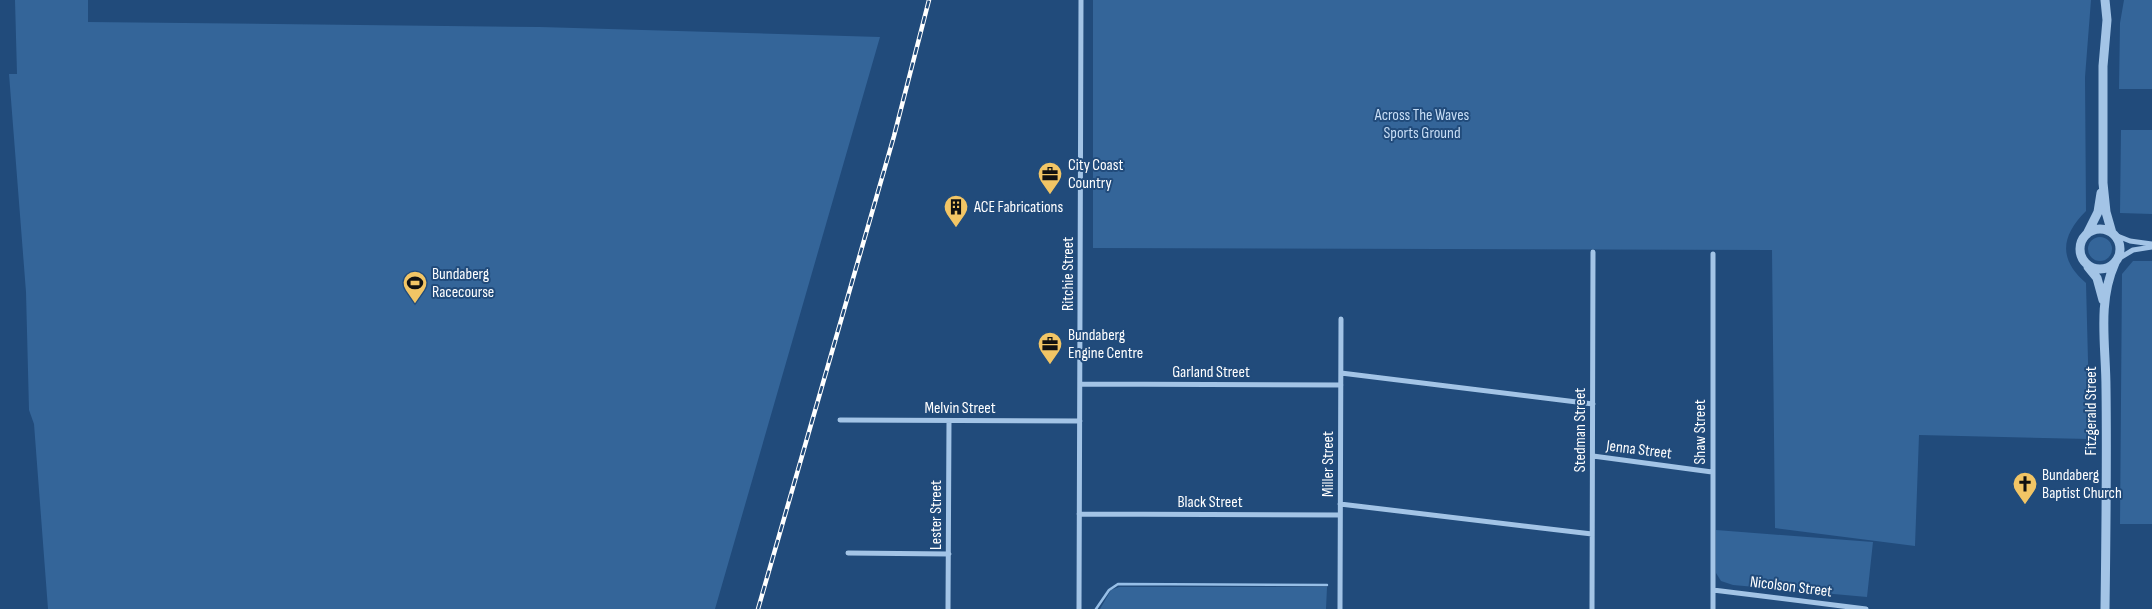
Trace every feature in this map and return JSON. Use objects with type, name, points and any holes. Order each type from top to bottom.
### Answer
[{"type":"street","name":"Ritchie Street","points":[[1079,609],[1081,0]]},
{"type":"street","points":[[2104,303],[2097,278],[2081,258],[2079,247],[2098,212],[2102,183],[2104,66],[2107,20],[2105,0]]},
{"type":"street","points":[[2107,20],[2112,0]]},
{"type":"street","points":[[2102,183],[2106,212],[2113,234],[2120,247],[2110,274],[2104,303]]},
{"type":"street","points":[[2087,234],[2096,229],[2152,246]]},
{"type":"street","points":[[2088,266],[2093,269],[2105,269],[2132,250],[2152,246]]},
{"type":"street","name":"Stedman Street","points":[[1592,609],[1594,456],[1593,252]]},
{"type":"street","name":"Shaw Street","points":[[1713,254],[1713,609]]},
{"type":"street","name":"Fitzgerald Street","points":[[2104,303],[2106,386],[2105,609]]},
{"type":"street","name":"Miller Street","points":[[1340,609],[1341,319]]},
{"type":"street","points":[[1341,374],[1593,404]]},
{"type":"street","name":"Garland Street","points":[[1080,384],[1341,386]]},
{"type":"street","name":"Melvin Street","points":[[840,420],[1080,421]]},
{"type":"street","name":"Lester Street","points":[[948,609],[949,421]]},
{"type":"street","name":"Jenna Street","points":[[1594,456],[1712,472]]},
{"type":"street","points":[[1340,504],[1592,534]]},
{"type":"street","name":"Black Street","points":[[1079,514],[1340,515]]},
{"type":"street","points":[[848,553],[949,554]]},
{"type":"street","name":"Nicolson Street","points":[[1713,590],[1866,609]]},
{"type":"green space","name":"Bundaberg Racecourse","points":[[15,0],[88,0],[88,22],[540,27],[880,37],[715,609],[48,609],[34,424],[29,410],[26,292],[9,74],[17,74]]},
{"type":"green space","name":"Across The Waves Sports Ground","points":[[1093,0],[2091,0],[2085,77],[2086,211],[2072,229],[2066,247],[2071,265],[2086,283],[2090,439],[1919,435],[1915,546],[1775,528],[1772,250],[1093,248]]},
{"type":"green space","points":[[2124,0],[2152,0],[2152,89],[2119,89],[2120,23]]},
{"type":"green space","points":[[2121,130],[2152,130],[2152,214],[2120,213]]},
{"type":"green space","points":[[2100,237],[2109,240],[2112,249],[2109,258],[2100,261],[2091,258],[2088,249],[2091,240]]},
{"type":"green space","points":[[2133,261],[2152,261],[2152,524],[2120,524],[2122,274]]},
{"type":"green space","points":[[1716,530],[1873,542],[1867,597],[1733,585],[1721,581],[1716,573]]},
{"type":"green space","points":[[1119,587],[1327,587],[1326,609],[1100,609],[1111,590]]},
{"type":"waterway","points":[[1096,609],[1109,590],[1118,584],[1327,585]]},
{"type":"railway","points":[[758,609],[894,136],[929,0]]},
{"type":"place","name":"City Coast Country","points":[[1050,195]]},
{"type":"place","name":"ACE Fabrications","points":[[956,228]]},
{"type":"place","name":"Bundaberg Racecourse","points":[[415,304]]},
{"type":"place","name":"Bundaberg Engine Centre","points":[[1050,365]]},
{"type":"place","name":"Bundaberg Baptist Church","points":[[2025,505]]}]
